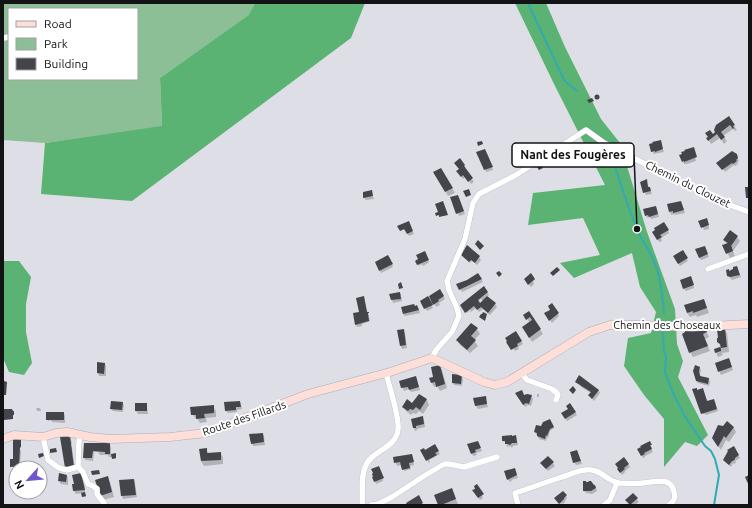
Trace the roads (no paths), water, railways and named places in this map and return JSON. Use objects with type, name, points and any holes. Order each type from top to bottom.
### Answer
[{"type":"street","name":"Chemin du Clouzet","points":[[432,358],[436,350],[452,332],[459,316],[447,281],[466,239],[471,209],[479,194],[516,175],[586,130],[616,149],[716,200],[749,212]]},
{"type":"street","points":[[708,269],[749,254]]},
{"type":"street","name":"Chemin des Choseaux","points":[[432,358],[484,382],[495,385],[507,382],[522,374],[588,332],[610,325],[692,327],[749,324]]},
{"type":"street","name":"Route des Fillards","points":[[3,439],[14,435],[43,437],[56,433],[67,432],[90,437],[111,439],[170,437],[206,433],[308,394],[386,373],[432,358]]},
{"type":"street","points":[[386,373],[399,429],[396,439],[372,456],[366,464],[363,477],[362,504],[378,504],[392,497],[444,464],[464,467],[497,458]]},
{"type":"street","points":[[522,374],[527,380],[552,389],[558,395],[556,400]]},
{"type":"street","points":[[81,435],[78,441],[78,467],[83,472],[88,484],[97,490],[97,494],[104,503]]},
{"type":"street","points":[[43,437],[48,460],[66,470],[78,467]]},
{"type":"street","points":[[518,505],[515,493],[579,471],[591,470],[598,471],[617,483],[666,482],[672,486],[675,493],[675,497],[669,505]]},
{"type":"street","points":[[604,505],[610,500],[617,483]]},
{"type":"waterway","points":[[528,3],[564,80],[577,91]]},
{"type":"waterway","points":[[611,154],[632,217],[656,265],[661,286],[664,313]]},
{"type":"waterway","points":[[663,333],[664,352],[666,356],[665,372],[673,393],[683,413],[705,446],[711,451],[715,459],[719,475],[714,505]]},
{"type":"place","name":"Nant des Fougères","points":[[637,229]]}]
